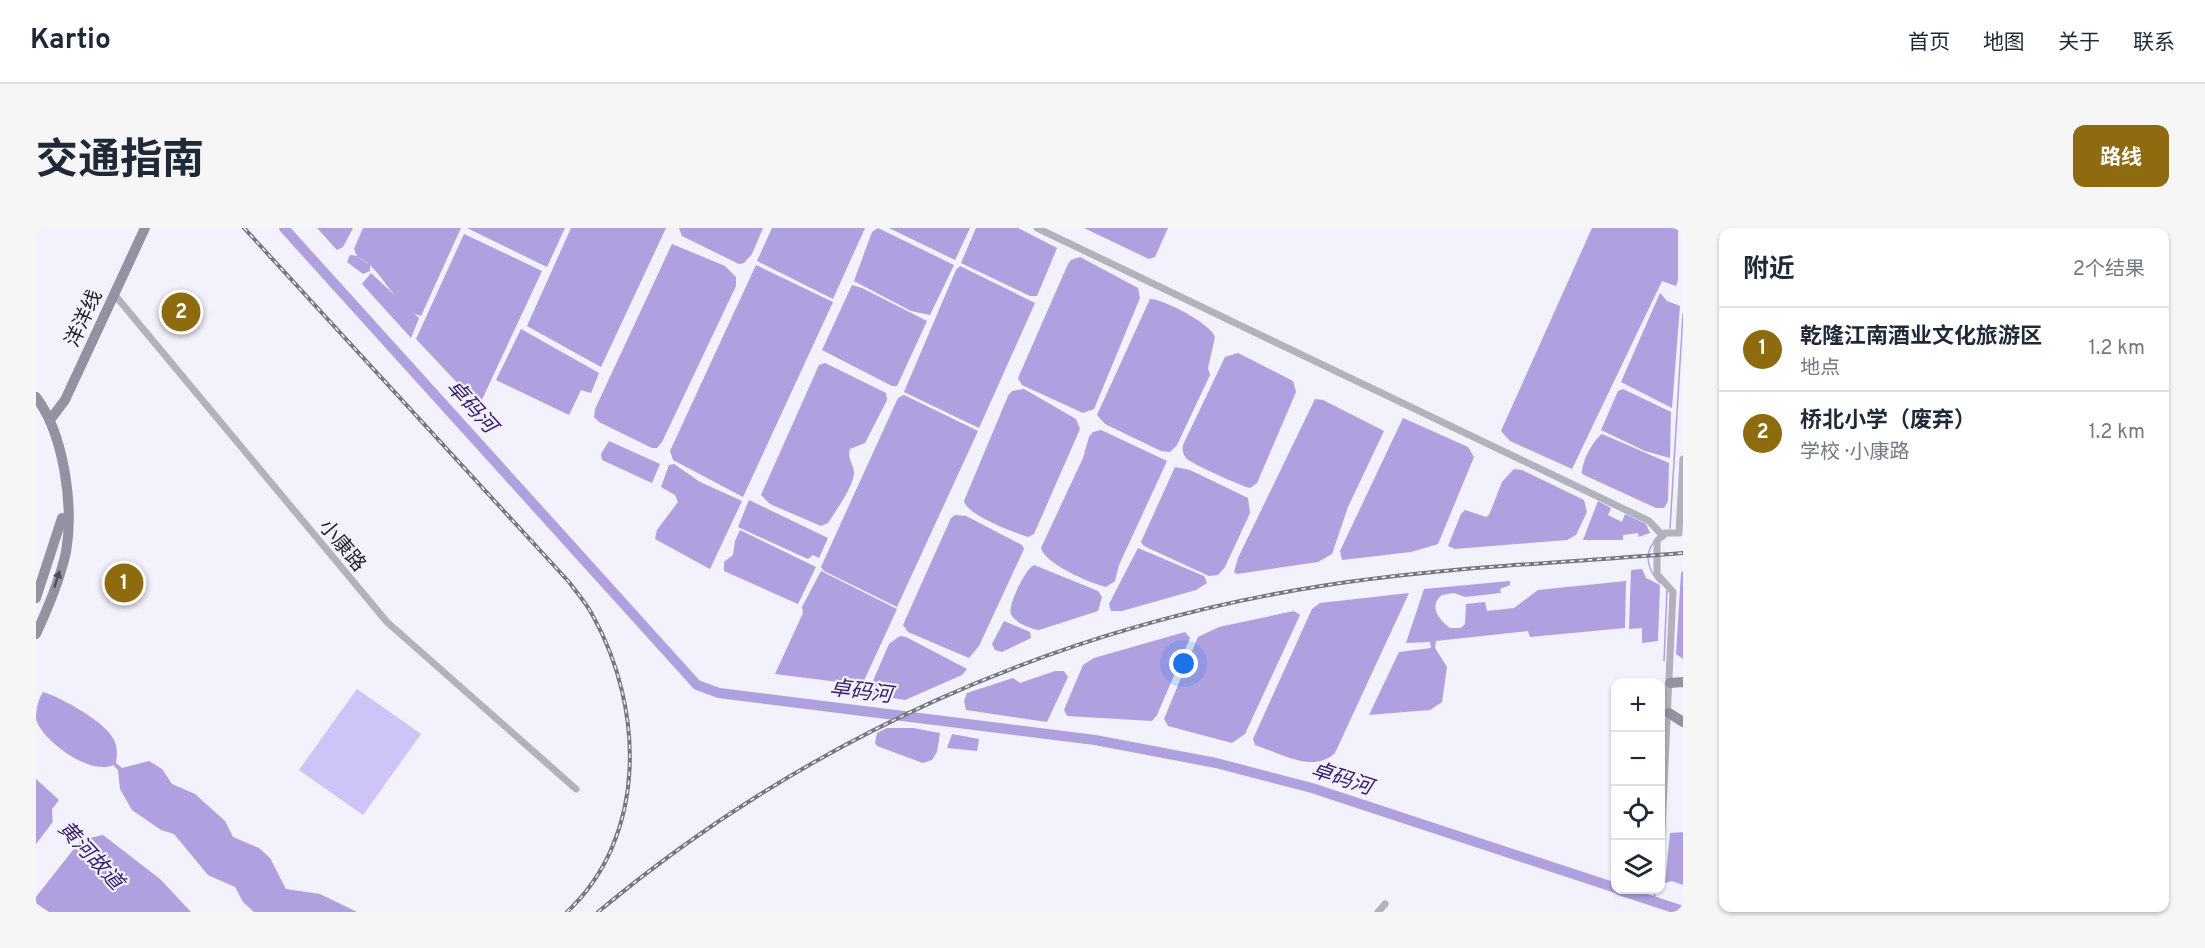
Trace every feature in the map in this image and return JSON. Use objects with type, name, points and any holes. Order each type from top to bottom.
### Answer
[{"type":"main road","name":"洋洋线","points":[[50,420],[65,400],[145,228]]},
{"type":"main road","points":[[36,397],[50,420],[61,452],[66,501],[65,553],[49,604],[36,634]]},
{"type":"main road","points":[[36,598],[60,529],[66,501]]},
{"type":"main road","points":[[1670,683],[1683,682]]},
{"type":"main road","points":[[1669,713],[1683,722]]},
{"type":"street","points":[[1037,228],[1649,521],[1663,536]]},
{"type":"street","name":"小康路","points":[[114,294],[387,622],[576,789]]},
{"type":"street","points":[[1662,840],[1673,592],[1657,574],[1657,541],[1665,533],[1679,533],[1683,459]]},
{"type":"street","points":[[1378,912],[1385,904]]},
{"type":"shaded area","points":[[357,689],[421,734],[363,815],[299,770]]},
{"type":"water","points":[[317,228],[353,228],[343,247],[337,250]]},
{"type":"water","points":[[363,228],[461,228],[421,316],[404,306],[370,265],[370,271],[363,274],[347,262],[350,255],[357,256],[354,249]]},
{"type":"water","points":[[467,228],[565,228],[547,267]]},
{"type":"water","points":[[571,228],[666,228],[601,367],[527,326]]},
{"type":"water","points":[[679,228],[763,228],[752,254],[744,263],[739,264],[682,236]]},
{"type":"water","points":[[772,228],[865,228],[833,299],[757,261]]},
{"type":"water","points":[[878,228],[954,265],[930,315],[911,311],[854,281],[872,232]]},
{"type":"water","points":[[889,228],[970,228],[955,260]]},
{"type":"water","points":[[976,228],[1018,228],[1057,248],[1037,296],[1030,296],[961,263]]},
{"type":"water","points":[[1084,228],[1168,228],[1155,257],[1149,259]]},
{"type":"water","points":[[1592,228],[1678,228],[1678,280],[1676,286],[1662,281],[1572,469],[1510,441],[1501,431]]},
{"type":"water","points":[[464,234],[542,271],[479,406],[416,339]]},
{"type":"water","points":[[672,244],[725,266],[736,277],[736,286],[662,442],[657,448],[652,448],[599,422],[594,417],[595,409]]},
{"type":"water","points":[[1080,257],[1138,288],[1140,298],[1094,409],[1083,413],[1022,385],[1018,378],[1068,264],[1071,260]]},
{"type":"water","points":[[756,265],[833,302],[743,497],[673,460],[670,451]]},
{"type":"water","points":[[960,266],[1035,303],[979,428],[904,392],[956,270]]},
{"type":"water","points":[[371,273],[419,318],[411,338],[362,284]]},
{"type":"water","points":[[852,285],[927,321],[897,386],[892,386],[822,350]]},
{"type":"water","points":[[1660,293],[1667,301],[1680,306],[1672,408],[1621,382]]},
{"type":"water","points":[[1150,299],[1186,313],[1205,325],[1215,337],[1208,368],[1210,375],[1177,445],[1170,452],[1161,451],[1105,424],[1097,415]]},
{"type":"water","points":[[521,329],[599,373],[591,393],[581,390],[569,415],[496,380]]},
{"type":"water","points":[[1238,353],[1293,381],[1296,392],[1257,483],[1250,488],[1190,461],[1183,450],[1183,445],[1225,357]]},
{"type":"water","points":[[825,363],[886,393],[887,400],[865,443],[850,449],[854,472],[851,483],[828,523],[821,526],[770,504],[761,495],[819,365]]},
{"type":"water","points":[[1024,389],[1076,419],[1080,429],[1034,534],[1028,537],[973,512],[964,501],[1008,396],[1012,391]]},
{"type":"water","points":[[1623,389],[1671,412],[1670,458],[1645,451],[1601,430],[1618,391]]},
{"type":"water","points":[[904,395],[978,431],[897,607],[824,571],[821,567],[898,398]]},
{"type":"water","points":[[1315,399],[1323,400],[1384,431],[1348,507],[1332,554],[1318,562],[1237,574],[1234,572],[1238,558]]},
{"type":"water","points":[[1403,418],[1468,447],[1474,457],[1438,544],[1411,552],[1342,560],[1340,551]]},
{"type":"water","points":[[1101,430],[1167,461],[1119,565],[1115,581],[1106,587],[1079,577],[1059,566],[1044,554],[1041,548],[1083,458],[1089,437],[1093,432]]},
{"type":"water","points":[[1602,434],[1669,463],[1668,501],[1664,508],[1656,508],[1582,474],[1588,452]]},
{"type":"water","points":[[609,441],[660,464],[652,483],[602,460],[601,454]]},
{"type":"water","points":[[674,464],[700,482],[742,501],[710,569],[655,539],[657,530],[678,502],[675,495],[661,487],[669,465]]},
{"type":"water","points":[[1175,467],[1190,470],[1248,498],[1250,513],[1225,567],[1218,575],[1209,576],[1144,546],[1141,542]]},
{"type":"water","points":[[1514,469],[1522,470],[1584,500],[1587,512],[1576,535],[1567,540],[1455,549],[1448,546],[1461,514],[1465,510],[1486,517],[1489,515],[1502,482]]},
{"type":"water","points":[[749,500],[828,538],[819,558],[813,555],[808,559],[738,527]]},
{"type":"water","points":[[1598,501],[1611,508],[1608,515],[1622,522],[1625,514],[1646,524],[1650,533],[1639,537],[1638,533],[1623,535],[1623,540],[1583,540]]},
{"type":"water","points":[[955,515],[966,516],[1022,545],[1024,549],[979,646],[969,658],[908,632],[903,625],[951,518]]},
{"type":"water","points":[[740,530],[816,567],[798,604],[724,571],[724,562],[733,555],[735,541]]},
{"type":"water","points":[[1138,548],[1204,576],[1207,583],[1196,590],[1122,611],[1111,611],[1109,604]]},
{"type":"water","points":[[1034,565],[1098,591],[1102,597],[1098,611],[1039,630],[1019,622],[1011,614],[1012,603],[1022,580]]},
{"type":"water","points":[[1642,569],[1646,578],[1660,585],[1658,641],[1642,643],[1642,628],[1629,629],[1631,570]]},
{"type":"water","points":[[821,571],[897,609],[862,685],[775,674],[803,613],[802,607]]},
{"type":"water","points":[[1683,571],[1683,659],[1676,654],[1681,573]]},
{"type":"water","points":[[1510,581],[1510,585],[1500,589],[1501,593],[1465,597],[1454,593],[1442,595],[1435,608],[1442,621],[1450,628],[1461,628],[1465,624],[1466,604],[1485,602],[1487,611],[1514,608],[1538,590],[1626,581],[1625,628],[1530,637],[1528,631],[1436,641],[1435,648],[1447,667],[1442,702],[1430,710],[1369,715],[1399,652],[1431,648],[1430,642],[1406,643],[1424,589]]},
{"type":"water","points":[[1409,593],[1335,753],[1317,762],[1307,762],[1285,757],[1255,745],[1253,739],[1312,609],[1320,603]]},
{"type":"water","points":[[1294,611],[1300,615],[1245,734],[1232,743],[1168,726],[1164,719],[1198,637],[1219,627]]},
{"type":"water","points":[[1004,621],[1030,632],[1031,638],[1002,652],[995,650],[992,644]]},
{"type":"water","points":[[1185,632],[1190,638],[1157,715],[1152,721],[1067,716],[1064,710],[1083,665],[1094,658]]},
{"type":"water","points":[[900,636],[967,669],[962,675],[905,700],[874,695],[869,690],[889,644]]},
{"type":"water","points":[[1055,671],[1064,671],[1068,677],[1047,722],[966,710],[964,701],[967,693],[1013,678],[1020,683]]},
{"type":"water","points":[[43,692],[72,705],[102,726],[114,740],[117,749],[116,763],[122,768],[149,761],[162,769],[172,784],[195,794],[225,821],[233,837],[259,848],[270,858],[286,889],[320,894],[357,912],[254,912],[243,902],[235,887],[208,875],[174,834],[161,830],[132,810],[120,789],[118,770],[113,765],[93,766],[81,761],[47,737],[36,719]]},
{"type":"water","points":[[887,728],[913,728],[940,733],[937,752],[932,760],[923,763],[877,746],[875,743],[877,733]]},
{"type":"water","points":[[952,734],[979,739],[977,751],[947,748]]},
{"type":"water","name":"黄河故道","points":[[36,779],[59,800],[52,809],[53,829],[76,841],[103,835],[160,879],[191,912],[49,912],[36,903],[36,884],[39,880],[36,865]]},
{"type":"water","points":[[1683,832],[1683,885],[1672,881],[1665,883],[1670,833]]},
{"type":"pier","points":[[55,819],[56,827],[76,838],[84,836],[36,897],[36,844]]},
{"type":"waterway","name":"卓码河","points":[[284,228],[697,685],[719,693],[1095,740],[1216,763],[1312,788],[1611,886]]},
{"type":"waterway","points":[[1670,528],[1683,314]]},
{"type":"waterway","points":[[1654,542],[1648,558],[1653,574],[1660,583]]},
{"type":"waterway","points":[[1664,661],[1667,590]]},
{"type":"waterway","name":"卓码河","points":[[1631,894],[1683,911]]},
{"type":"waterway","points":[[1654,901],[1655,894]]},
{"type":"railway","points":[[244,228],[569,582],[593,616],[610,652],[622,690],[629,730],[630,770],[624,809],[612,847],[593,881],[567,912]]},
{"type":"railway","points":[[598,912],[678,850],[761,794],[847,744],[937,700],[1029,662],[1124,630],[1222,605],[1321,586],[1411,574],[1683,553]]},
{"type":"place","name":"桥北小学（废弃）","points":[[181,312]]},
{"type":"place","name":"乾隆江南酒业文化旅游区","points":[[124,583]]}]
